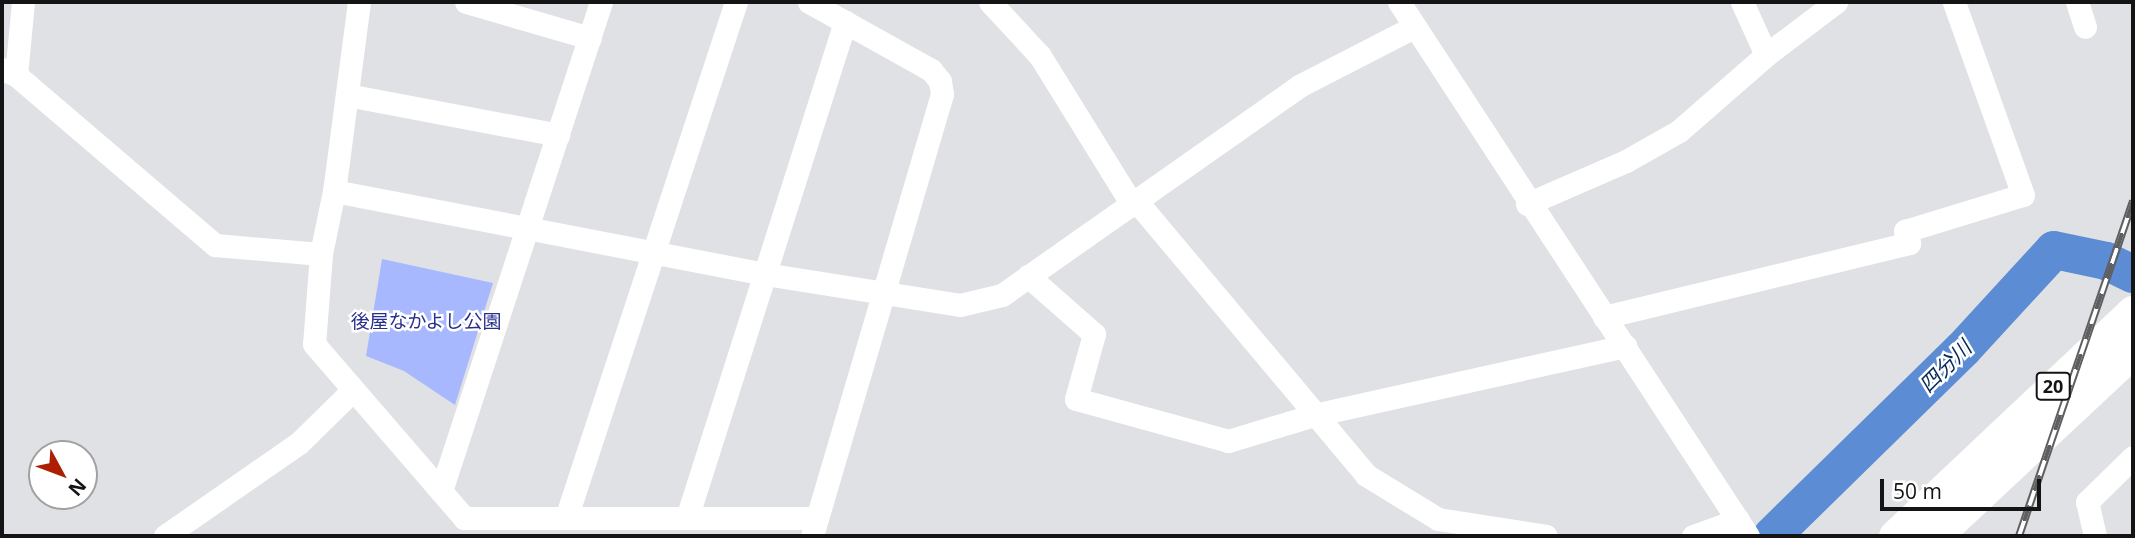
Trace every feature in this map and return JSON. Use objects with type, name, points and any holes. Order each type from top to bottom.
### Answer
[{"type":"highway","name":"20","points":[[1935,536],[1983,470],[2133,312]]},
{"type":"highway","name":"20","points":[[1895,536],[2133,351]]},
{"type":"street","points":[[23,2],[9,72],[215,245],[321,254]]},
{"type":"street","points":[[359,2],[334,191],[321,254],[314,344],[464,518],[687,518],[815,527],[942,94],[940,81],[931,70],[809,2]]},
{"type":"street","points":[[466,2],[590,38]]},
{"type":"street","points":[[441,491],[601,2]]},
{"type":"street","points":[[566,518],[736,2]]},
{"type":"street","points":[[990,2],[1040,56],[1135,205],[1243,324],[1314,415],[1366,475],[1438,519],[1546,536]]},
{"type":"street","points":[[1399,2],[1527,204],[1625,346],[1744,531],[1693,536]]},
{"type":"street","points":[[1742,2],[1766,55]]},
{"type":"street","points":[[1527,204],[1626,161],[1679,131],[1766,55],[1836,2]]},
{"type":"street","points":[[1604,317],[1909,243],[1905,231],[2023,195],[1954,2]]},
{"type":"street","points":[[2077,2],[2085,27]]},
{"type":"street","points":[[687,518],[845,22]]},
{"type":"street","points":[[334,191],[765,274],[960,305],[1002,295],[1135,205],[1299,86],[1414,27]]},
{"type":"street","points":[[347,95],[558,135]]},
{"type":"street","points":[[1028,276],[1094,334],[1076,399],[1228,440],[1314,415],[1625,346]]},
{"type":"street","points":[[164,536],[299,443],[353,390]]},
{"type":"street","points":[[2095,536],[2087,502],[2133,457]]},
{"type":"green space","name":"後屋なかよし公園","points":[[382,259],[493,283],[455,405],[404,371],[366,356]]},
{"type":"waterway","name":"四分川","points":[[1772,536],[1963,349],[2054,250],[2106,261],[2133,274]]},
{"type":"railway","points":[[2019,536],[2133,201]]}]
